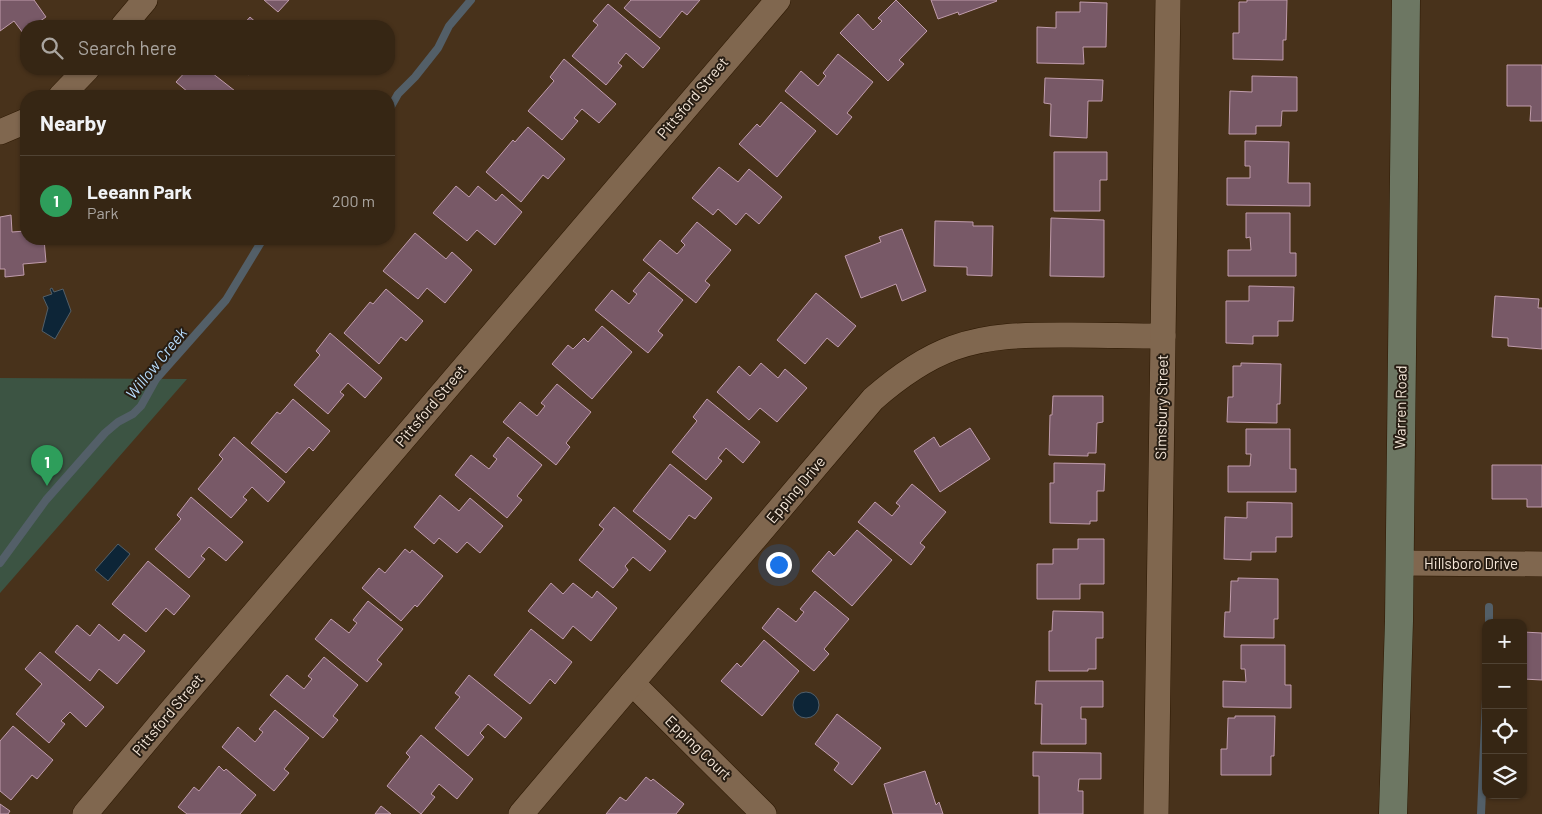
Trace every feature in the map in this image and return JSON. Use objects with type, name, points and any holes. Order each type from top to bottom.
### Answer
[{"type":"main road","name":"Warren Road","points":[[1393,814],[1400,563],[1406,0]]},
{"type":"street","points":[[128,20],[145,0]]},
{"type":"street","name":"Pittsford Street","points":[[85,814],[778,0]]},
{"type":"street","name":"Simsbury Street","points":[[1156,814],[1168,0]]},
{"type":"street","points":[[68,90],[81,75]]},
{"type":"street","points":[[0,132],[20,124]]},
{"type":"street","name":"Epping Drive","points":[[521,814],[873,399],[891,383],[931,357],[953,348],[999,336],[1163,336]]},
{"type":"street","name":"Hillsboro Drive","points":[[1400,563],[1542,564]]},
{"type":"street","name":"Epping Court","points":[[632,683],[764,814]]},
{"type":"green space","points":[[0,378],[187,379],[0,593]]},
{"type":"water","points":[[52,288],[54,292],[63,289],[71,311],[55,339],[42,331],[48,308],[43,297],[52,294],[50,289]]},
{"type":"water","points":[[118,544],[130,554],[108,581],[95,570]]},
{"type":"water","points":[[806,692],[815,696],[819,705],[815,714],[806,718],[797,714],[793,705],[797,696]]},
{"type":"building","points":[[0,0],[34,0],[46,17],[42,20],[20,20],[20,29],[14,21],[0,31]]},
{"type":"building","points":[[264,0],[289,0],[278,12]]},
{"type":"building","points":[[631,0],[700,0],[687,15],[682,11],[660,38],[624,8]]},
{"type":"building","points":[[896,0],[927,31],[899,60],[904,64],[888,81],[840,33],[858,14],[873,30],[882,21],[878,18]]},
{"type":"building","points":[[931,0],[997,1],[959,15],[958,12],[938,19]]},
{"type":"building","points":[[1247,0],[1287,0],[1286,40],[1283,40],[1283,60],[1233,59],[1233,33],[1239,33],[1239,2],[1247,2]]},
{"type":"building","points":[[1080,2],[1107,3],[1106,47],[1083,47],[1084,64],[1037,63],[1037,27],[1056,28],[1056,12],[1080,12]]},
{"type":"building","points":[[608,4],[660,48],[643,68],[626,53],[618,63],[622,66],[606,85],[572,56],[598,25],[593,21]]},
{"type":"building","points":[[838,54],[873,82],[847,113],[852,117],[837,135],[785,91],[801,71],[818,86],[826,76],[823,73]]},
{"type":"building","points":[[564,59],[616,104],[599,123],[582,109],[574,118],[578,121],[562,140],[528,111],[554,81],[550,77]]},
{"type":"building","points":[[1507,65],[1542,65],[1542,121],[1530,121],[1531,106],[1507,106]]},
{"type":"building","points":[[182,75],[215,75],[234,90],[186,90],[176,82]]},
{"type":"building","points":[[1252,76],[1297,77],[1297,111],[1282,111],[1281,126],[1256,126],[1256,134],[1229,134],[1230,91],[1252,92]]},
{"type":"building","points":[[1045,78],[1103,80],[1102,101],[1088,101],[1087,138],[1050,136],[1051,104],[1044,103]]},
{"type":"building","points":[[781,102],[816,131],[777,177],[739,144],[757,124],[760,127]]},
{"type":"building","points":[[528,127],[565,159],[548,179],[543,175],[521,202],[486,172],[513,140],[515,142]]},
{"type":"building","points":[[1245,141],[1289,142],[1288,183],[1310,183],[1310,206],[1227,205],[1227,178],[1250,178],[1250,166],[1245,166]]},
{"type":"building","points":[[1054,152],[1107,152],[1107,180],[1100,180],[1100,211],[1054,211]]},
{"type":"building","points":[[719,167],[738,182],[749,169],[782,197],[759,224],[746,213],[736,225],[718,209],[713,215],[692,198]]},
{"type":"building","points":[[456,186],[469,197],[478,186],[496,201],[502,194],[522,212],[495,245],[477,230],[467,241],[433,213]]},
{"type":"building","points":[[1246,213],[1290,213],[1290,253],[1296,253],[1296,276],[1228,276],[1228,250],[1251,250],[1250,237],[1246,238]]},
{"type":"building","points":[[11,215],[12,232],[20,231],[20,245],[45,245],[46,262],[23,264],[24,275],[5,277],[5,269],[0,269],[0,217]]},
{"type":"building","points":[[1051,218],[1104,220],[1104,277],[1050,276]]},
{"type":"building","points":[[935,221],[973,222],[973,226],[993,226],[992,276],[967,275],[967,267],[934,266]]},
{"type":"building","points":[[697,222],[731,250],[705,281],[710,285],[696,303],[643,260],[660,240],[677,254],[685,245],[681,241]]},
{"type":"building","points":[[902,229],[926,291],[902,301],[896,284],[861,298],[845,256],[881,242],[879,237]]},
{"type":"building","points":[[415,233],[446,259],[452,252],[472,270],[445,303],[427,288],[418,299],[383,271]]},
{"type":"building","points":[[649,272],[683,300],[658,331],[663,335],[648,353],[595,310],[612,290],[629,304],[637,294],[633,291]]},
{"type":"building","points":[[1249,286],[1294,287],[1293,321],[1278,321],[1278,336],[1253,336],[1253,344],[1226,343],[1226,301],[1249,301]]},
{"type":"building","points":[[386,289],[423,321],[406,341],[401,337],[379,364],[344,333],[370,302],[373,304]]},
{"type":"building","points":[[816,293],[856,326],[838,347],[827,338],[805,364],[777,340]]},
{"type":"building","points":[[1495,296],[1539,299],[1538,308],[1542,308],[1542,349],[1508,346],[1508,338],[1492,337]]},
{"type":"building","points":[[602,326],[632,352],[592,399],[552,364],[568,345],[573,349],[584,338],[588,342]]},
{"type":"building","points":[[330,333],[382,378],[365,398],[348,383],[340,392],[344,395],[328,414],[294,385],[320,355],[316,351]]},
{"type":"building","points":[[761,363],[778,378],[785,369],[807,388],[777,422],[760,408],[749,420],[717,392],[739,366],[750,376]]},
{"type":"building","points":[[1241,363],[1281,364],[1280,404],[1277,404],[1277,423],[1227,422],[1228,397],[1233,397],[1233,366],[1241,366]]},
{"type":"building","points":[[557,384],[591,412],[566,443],[570,447],[556,465],[503,422],[520,402],[537,416],[545,406],[541,403]]},
{"type":"building","points":[[1053,396],[1103,396],[1103,422],[1097,423],[1096,453],[1088,453],[1088,456],[1049,455],[1050,415],[1052,415]]},
{"type":"building","points":[[293,399],[330,431],[313,451],[309,447],[286,473],[251,443],[277,412],[280,414]]},
{"type":"building","points":[[707,399],[760,442],[743,463],[726,448],[718,458],[722,461],[706,480],[672,452],[697,421],[693,417]]},
{"type":"building","points":[[970,428],[990,459],[940,492],[914,451],[934,437],[940,447]]},
{"type":"building","points":[[1246,429],[1290,429],[1290,469],[1296,469],[1296,492],[1228,492],[1228,466],[1250,466],[1251,454],[1246,454]]},
{"type":"building","points":[[234,437],[285,482],[268,502],[252,487],[243,497],[247,500],[231,518],[198,489],[223,459],[219,455]]},
{"type":"building","points":[[508,437],[542,465],[517,496],[522,500],[507,518],[455,475],[471,455],[489,469],[497,459],[493,456]]},
{"type":"building","points":[[1054,463],[1105,464],[1104,491],[1097,491],[1097,521],[1090,521],[1090,524],[1050,523],[1050,483],[1054,483]]},
{"type":"building","points":[[670,464],[712,498],[695,519],[689,515],[670,540],[633,511]]},
{"type":"building","points":[[1492,465],[1542,465],[1542,507],[1527,507],[1527,499],[1492,499]]},
{"type":"building","points":[[912,484],[946,512],[920,543],[925,547],[911,565],[858,522],[875,502],[892,516],[900,506],[896,503]]},
{"type":"building","points":[[440,495],[459,511],[470,498],[503,526],[480,553],[467,542],[457,553],[439,538],[434,544],[414,527]]},
{"type":"building","points":[[191,497],[243,542],[226,561],[209,547],[201,556],[205,559],[189,578],[155,549],[181,519],[177,515]]},
{"type":"building","points":[[1247,502],[1292,503],[1292,537],[1276,537],[1276,552],[1251,552],[1251,560],[1224,559],[1225,517],[1247,518]]},
{"type":"building","points":[[614,507],[666,551],[650,571],[633,557],[625,566],[628,570],[613,588],[579,560],[604,529],[599,525]]},
{"type":"building","points":[[857,530],[892,560],[852,606],[812,571],[829,551],[834,556]]},
{"type":"building","points":[[1078,539],[1104,539],[1104,584],[1080,584],[1080,599],[1037,599],[1037,564],[1053,564],[1053,549],[1078,549]]},
{"type":"building","points":[[405,549],[410,553],[412,550],[443,576],[417,607],[415,605],[401,621],[362,588],[379,568],[385,573]]},
{"type":"building","points":[[148,561],[190,596],[174,615],[166,608],[146,632],[112,604]]},
{"type":"building","points":[[1238,578],[1278,579],[1278,619],[1274,619],[1274,638],[1224,637],[1225,612],[1230,612],[1231,581],[1238,581]]},
{"type":"building","points":[[551,583],[563,594],[573,583],[592,598],[597,591],[617,608],[591,641],[573,626],[563,639],[528,611]]},
{"type":"building","points":[[815,591],[849,619],[824,649],[829,654],[814,671],[762,628],[778,608],[796,622],[804,612],[800,609]]},
{"type":"building","points":[[368,601],[403,629],[377,660],[382,664],[367,682],[315,639],[331,619],[349,633],[357,623],[353,620]]},
{"type":"building","points":[[1053,611],[1103,612],[1103,638],[1096,638],[1096,669],[1088,669],[1088,671],[1049,671],[1049,631],[1052,631]]},
{"type":"building","points":[[99,624],[119,641],[124,634],[145,651],[117,684],[99,669],[90,681],[55,652],[77,625],[90,636]]},
{"type":"building","points":[[531,629],[572,662],[555,684],[550,679],[530,704],[494,675]]},
{"type":"building","points":[[1527,632],[1542,633],[1542,680],[1527,679]]},
{"type":"building","points":[[764,640],[799,671],[762,716],[721,681],[737,663],[741,667]]},
{"type":"building","points":[[1241,645],[1285,645],[1285,685],[1291,685],[1291,708],[1223,707],[1223,681],[1246,682],[1245,669],[1241,669]]},
{"type":"building","points":[[40,652],[104,707],[86,727],[70,712],[61,721],[65,724],[49,743],[16,714],[42,684],[25,669]]},
{"type":"building","points":[[324,657],[358,685],[333,716],[338,720],[323,738],[270,695],[287,675],[304,689],[312,679],[308,676]]},
{"type":"building","points":[[469,675],[522,718],[505,738],[488,724],[480,733],[484,737],[468,756],[435,728],[460,697],[455,693]]},
{"type":"building","points":[[1036,681],[1103,681],[1103,707],[1081,707],[1081,719],[1086,719],[1086,744],[1041,744],[1042,704],[1035,704]]},
{"type":"building","points":[[275,710],[309,738],[284,769],[289,773],[274,791],[222,747],[238,727],[255,742],[263,732],[259,729]]},
{"type":"building","points":[[837,714],[881,748],[852,785],[834,770],[839,763],[815,744]]},
{"type":"building","points":[[1235,716],[1275,716],[1274,756],[1271,756],[1271,775],[1221,775],[1221,749],[1227,749],[1228,718],[1235,718]]},
{"type":"building","points":[[13,726],[53,760],[37,779],[32,775],[11,800],[0,791],[0,741]]},
{"type":"building","points":[[421,735],[473,779],[457,799],[439,784],[431,794],[435,797],[421,814],[387,786],[410,757],[406,753]]},
{"type":"building","points":[[1033,752],[1101,753],[1101,779],[1079,779],[1078,791],[1083,791],[1083,814],[1039,814],[1039,776],[1033,776]]},
{"type":"building","points":[[219,766],[224,771],[226,769],[256,795],[240,814],[187,814],[178,807],[194,787],[199,791]]},
{"type":"building","points":[[925,771],[936,805],[939,802],[943,814],[893,814],[884,784]]},
{"type":"building","points":[[646,777],[651,781],[653,779],[684,804],[676,814],[606,814],[620,797],[626,801]]},
{"type":"building","points":[[0,804],[10,811],[8,814],[0,814]]},
{"type":"building","points":[[381,806],[391,814],[375,814]]},
{"type":"waterway","name":"Willow Creek","points":[[395,99],[438,48],[449,26],[471,0]]},
{"type":"waterway","name":"Willow Creek","points":[[0,563],[46,500],[105,433],[118,422],[133,414],[141,406],[156,379],[226,300],[259,245]]},
{"type":"waterway","points":[[1489,607],[1489,619]]},
{"type":"waterway","points":[[1481,814],[1486,709]]},
{"type":"place","name":"Leeann Park","points":[[47,486]]}]
